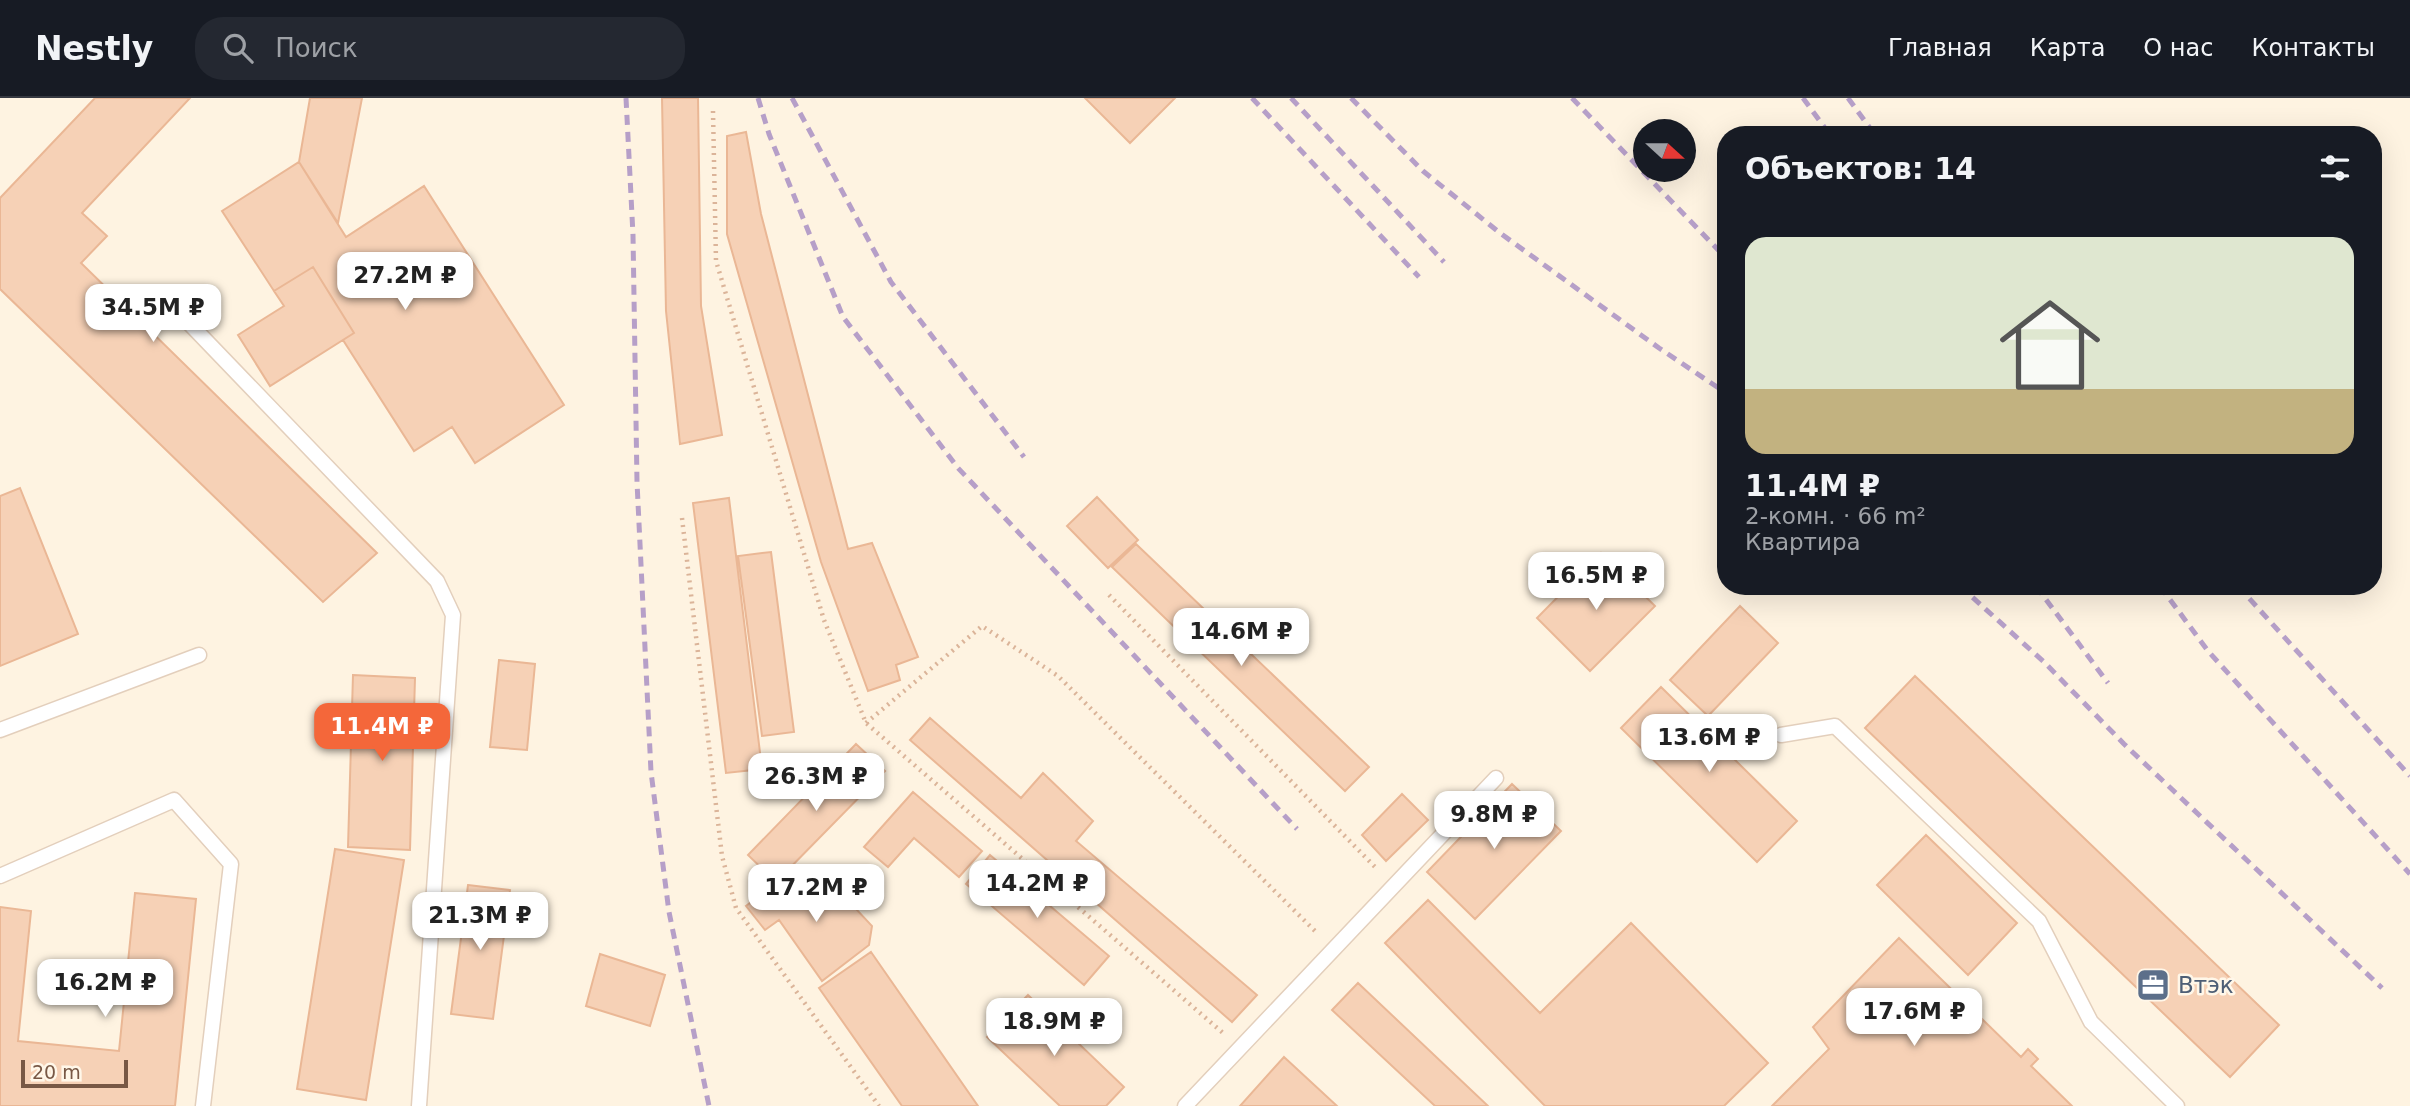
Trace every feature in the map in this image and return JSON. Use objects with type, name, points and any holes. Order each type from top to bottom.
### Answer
[{"type":"lane","points":[[163,296],[437,581],[453,615],[419,1106]]},
{"type":"lane","points":[[0,730],[199,655]]},
{"type":"lane","points":[[1781,735],[1835,726],[2039,921],[2091,1022],[2177,1106]]},
{"type":"lane","points":[[1185,1106],[1496,778]]},
{"type":"lane","points":[[0,876],[174,800],[199,827],[231,864],[203,1106]]},
{"type":"path","points":[[713,111],[716,261],[824,620],[866,723],[1239,1047]]},
{"type":"path","points":[[682,518],[722,856],[736,908],[879,1106]]},
{"type":"path","points":[[1109,595],[1393,886]]},
{"type":"path","points":[[866,723],[982,626],[1058,676],[1332,949]]},
{"type":"building","points":[[95,98],[190,98],[82,213],[107,236],[81,263],[377,553],[323,602],[0,289],[0,198]]},
{"type":"building","points":[[310,98],[362,98],[338,223],[299,162]]},
{"type":"building","points":[[662,98],[698,98],[701,306],[722,435],[680,444],[666,311]]},
{"type":"building","points":[[1085,98],[1175,98],[1130,143]]},
{"type":"building","points":[[746,132],[761,214],[848,549],[872,543],[918,657],[896,665],[900,680],[868,691],[821,562],[727,234],[727,136]]},
{"type":"building","points":[[299,162],[346,237],[424,186],[564,405],[475,463],[452,427],[414,451],[343,340],[354,333],[313,267],[274,291],[222,211]]},
{"type":"building","points":[[313,267],[354,333],[270,386],[238,335],[284,306],[274,291]]},
{"type":"building","points":[[20,488],[78,634],[0,666],[0,496]]},
{"type":"building","points":[[1097,497],[1138,540],[1108,568],[1067,526]]},
{"type":"building","points":[[729,498],[762,769],[726,773],[693,503]]},
{"type":"building","points":[[1136,544],[1369,767],[1345,791],[1112,567]]},
{"type":"building","points":[[771,552],[794,732],[762,736],[738,556]]},
{"type":"building","points":[[1601,553],[1655,606],[1590,671],[1537,618]]},
{"type":"building","points":[[1740,606],[1778,643],[1708,716],[1670,680]]},
{"type":"building","points":[[499,660],[535,664],[527,750],[490,747]]},
{"type":"building","points":[[353,675],[415,678],[410,850],[348,847]]},
{"type":"building","points":[[1915,676],[2279,1025],[2230,1077],[1865,728]]},
{"type":"building","points":[[1661,687],[1797,821],[1757,862],[1621,728]]},
{"type":"building","points":[[930,718],[1021,798],[1043,773],[1093,821],[1076,841],[1257,995],[1232,1022],[910,740]]},
{"type":"building","points":[[856,744],[885,771],[776,882],[748,855]]},
{"type":"building","points":[[1512,784],[1561,831],[1475,919],[1427,872]]},
{"type":"building","points":[[913,792],[982,851],[959,877],[914,838],[888,867],[864,847]]},
{"type":"building","points":[[1402,794],[1428,820],[1386,861],[1362,835]]},
{"type":"building","points":[[1926,835],[2017,923],[1968,975],[1877,885]]},
{"type":"building","points":[[335,849],[404,860],[366,1100],[297,1089]]},
{"type":"building","points":[[990,855],[1109,956],[1084,985],[966,884]]},
{"type":"building","points":[[783,878],[800,899],[828,879],[872,926],[869,945],[822,981],[779,920],[765,930],[746,906]]},
{"type":"building","points":[[468,885],[510,890],[493,1019],[451,1014]]},
{"type":"building","points":[[135,893],[196,899],[175,1106],[0,1106],[0,907],[31,911],[18,1041],[119,1051]]},
{"type":"building","points":[[1428,900],[1540,1013],[1631,923],[1768,1063],[1724,1106],[1545,1106],[1385,943]]},
{"type":"building","points":[[1899,938],[2021,1057],[2028,1049],[2038,1059],[2031,1066],[2072,1106],[1772,1106],[1829,1049],[1813,1027]]},
{"type":"building","points":[[871,952],[978,1106],[902,1106],[819,988]]},
{"type":"building","points":[[600,954],[665,975],[650,1026],[586,1006]]},
{"type":"building","points":[[1358,983],[1488,1106],[1435,1106],[1332,1010]]},
{"type":"building","points":[[1028,995],[1124,1087],[1106,1106],[1060,1106],[987,1037]]},
{"type":"building","points":[[1284,1057],[1337,1106],[1240,1106]]},
{"type":"railway","points":[[626,98],[633,235],[637,482],[651,772],[669,912],[709,1106]]},
{"type":"railway","points":[[758,98],[769,134],[843,317],[958,468],[1297,829]]},
{"type":"railway","points":[[792,98],[891,282],[1024,457]]},
{"type":"railway","points":[[1252,98],[1419,277]]},
{"type":"railway","points":[[1291,98],[1444,262]]},
{"type":"railway","points":[[1351,98],[1423,171],[1500,233],[1717,387]]},
{"type":"railway","points":[[1572,98],[1717,249]]},
{"type":"railway","points":[[1803,98],[1823,126]]},
{"type":"railway","points":[[1848,98],[1868,126]]},
{"type":"railway","points":[[1970,595],[2044,662],[2124,744],[2382,988]]},
{"type":"railway","points":[[2043,595],[2108,683]]},
{"type":"railway","points":[[2167,595],[2208,651],[2410,874]]},
{"type":"railway","points":[[2246,595],[2410,776]]},
{"type":"place","name":"Втэк","points":[[2153,985]]}]
